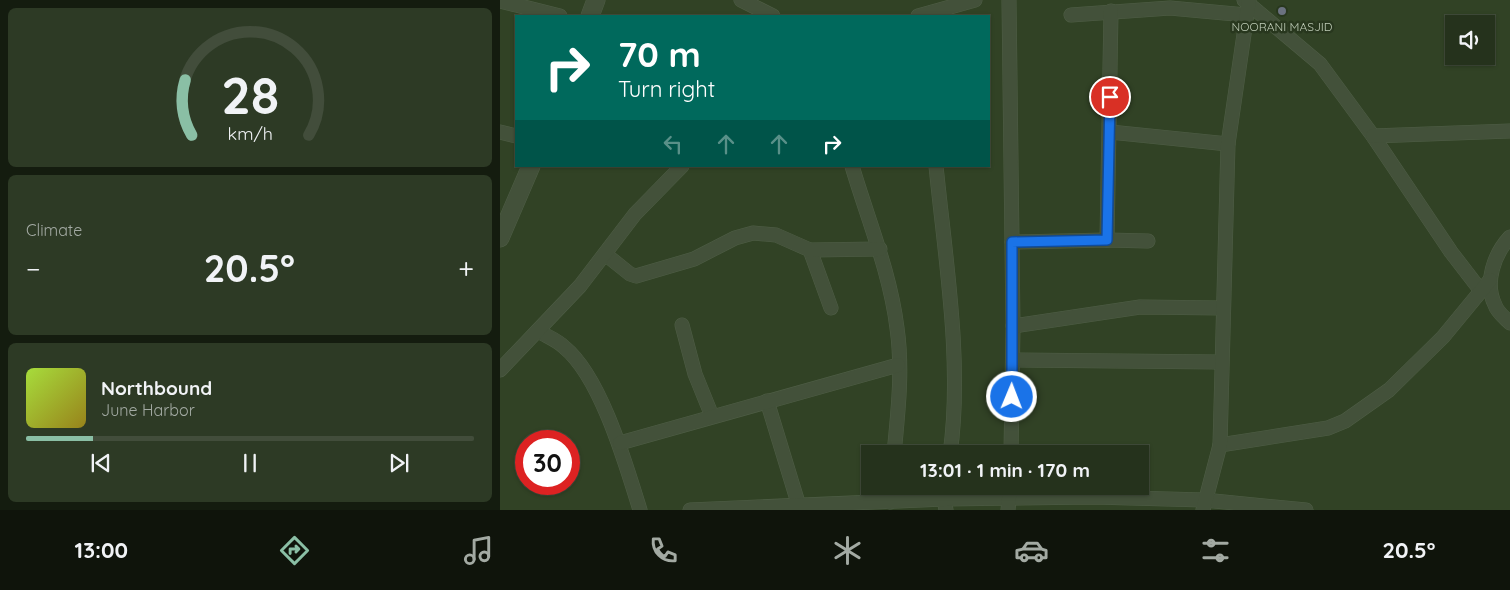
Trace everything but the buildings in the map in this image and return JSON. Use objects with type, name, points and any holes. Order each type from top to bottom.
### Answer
[{"type":"street","points":[[590,15],[596,0]]},
{"type":"street","points":[[741,0],[771,15]]},
{"type":"street","points":[[921,12],[976,0]]},
{"type":"street","points":[[1009,0],[1013,326],[1011,445]]},
{"type":"street","points":[[500,1],[556,15]]},
{"type":"street","points":[[1203,505],[1220,445],[1228,144],[1247,5]]},
{"type":"street","points":[[1071,15],[1111,11],[1247,5],[1320,64],[1373,136],[1450,252],[1486,285],[1495,306],[1510,323]]},
{"type":"street","points":[[1107,240],[1111,11]]},
{"type":"street","points":[[1373,136],[1510,131]]},
{"type":"street","points":[[500,132],[515,136]]},
{"type":"street","points":[[1110,132],[1228,144]]},
{"type":"street","points":[[500,238],[518,202],[531,167]]},
{"type":"street","points":[[500,370],[580,286],[635,214],[681,167]]},
{"type":"street","points":[[852,167],[880,249],[897,328],[900,394],[895,445]]},
{"type":"street","points":[[936,167],[953,354],[956,417],[951,445]]},
{"type":"street","points":[[605,254],[630,274],[636,276],[694,258],[735,238],[753,234],[776,235],[810,250],[880,249]]},
{"type":"street","points":[[1220,445],[1328,428],[1345,422],[1389,390],[1443,336],[1486,285],[1499,248],[1510,237]]},
{"type":"street","points":[[1012,242],[1148,241]]},
{"type":"street","points":[[810,250],[831,308]]},
{"type":"street","points":[[1013,326],[1140,307],[1223,308]]},
{"type":"street","points":[[682,325],[695,374],[712,416]]},
{"type":"street","points":[[538,331],[565,347],[588,377],[620,443],[640,510]]},
{"type":"street","points":[[1013,360],[1221,362]]},
{"type":"street","points":[[620,443],[898,364]]},
{"type":"street","points":[[767,400],[799,506]]},
{"type":"street","points":[[690,510],[766,509],[799,506],[827,508],[886,505],[945,498],[1009,498],[1069,504],[1203,505],[1306,510]]},
{"type":"place","name":"NOORANI MASJID","points":[[1282,11]]},
{"type":"route","points":[[1012,397],[1012,242],[1107,240],[1110,97]]}]
